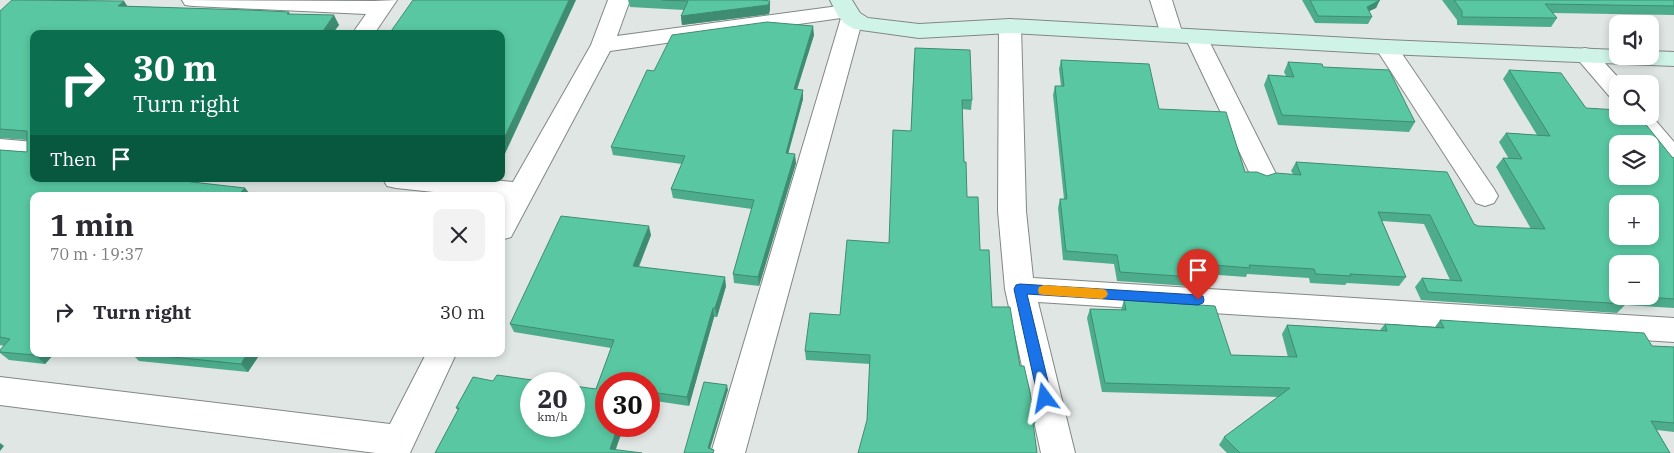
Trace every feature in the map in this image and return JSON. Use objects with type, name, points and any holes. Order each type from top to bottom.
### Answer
[{"type":"street","points":[[194,0],[383,4]]},
{"type":"street","points":[[505,222],[602,45],[619,0]]},
{"type":"street","points":[[1161,0],[1172,35]]},
{"type":"street","points":[[366,30],[383,4]]},
{"type":"street","points":[[602,45],[846,10],[862,24],[919,31],[1010,26],[1386,47],[1674,59]]},
{"type":"street","points":[[728,453],[846,10]]},
{"type":"street","points":[[1010,26],[1012,211],[1020,289],[1058,453]]},
{"type":"street","points":[[1196,37],[1263,174]]},
{"type":"street","points":[[1386,47],[1486,196]]},
{"type":"street","points":[[1585,55],[1609,82]]},
{"type":"street","points":[[1646,125],[1674,159]]},
{"type":"street","points":[[0,148],[30,151]]},
{"type":"street","points":[[425,182],[520,192]]},
{"type":"street","points":[[1020,289],[1674,330]]},
{"type":"street","points":[[0,391],[396,446],[440,357]]},
{"type":"building","points":[[12,0],[124,1],[118,6],[334,15],[324,30],[30,30],[30,182],[192,182],[245,188],[241,192],[30,192],[30,355],[0,352],[10,339],[0,337],[0,150],[27,152],[27,131],[0,129],[0,11]]},
{"type":"building","points":[[413,0],[569,0],[505,136],[505,30],[392,30]]},
{"type":"building","points":[[662,0],[770,1],[768,5],[681,16],[688,1]]},
{"type":"building","points":[[1310,0],[1380,0],[1367,7],[1372,17],[1318,16]]},
{"type":"building","points":[[1454,0],[1674,0],[1674,6],[1545,4],[1557,18],[1462,17],[1462,11]]},
{"type":"building","points":[[767,22],[813,26],[794,89],[803,90],[786,153],[795,154],[758,277],[733,274],[754,200],[671,189],[685,156],[611,147],[647,70],[654,71],[672,35]]},
{"type":"building","points":[[915,48],[970,50],[972,100],[962,100],[967,197],[978,197],[980,250],[989,250],[992,307],[1010,307],[1020,366],[1024,366],[1030,392],[1037,453],[858,453],[867,420],[870,355],[805,351],[810,313],[840,315],[847,240],[889,243],[893,130],[911,131]]},
{"type":"building","points":[[1061,60],[1149,64],[1159,109],[1226,112],[1245,172],[1257,172],[1267,176],[1276,173],[1301,175],[1296,162],[1447,172],[1474,224],[1478,226],[1545,229],[1503,158],[1522,159],[1506,133],[1550,136],[1509,70],[1561,73],[1586,108],[1609,109],[1609,125],[1646,125],[1654,135],[1609,135],[1609,185],[1659,185],[1659,141],[1674,158],[1674,299],[1659,298],[1659,255],[1609,255],[1609,303],[1428,292],[1422,278],[1462,281],[1430,215],[1378,212],[1406,277],[1316,274],[1314,269],[1249,265],[1250,268],[1202,264],[1206,278],[1120,272],[1117,255],[1066,251],[1060,199],[1067,199],[1055,86],[1064,86]]},
{"type":"building","points":[[1288,62],[1322,64],[1323,67],[1389,70],[1415,122],[1282,115],[1268,75],[1294,77]]},
{"type":"building","points":[[561,216],[649,226],[633,266],[725,277],[715,308],[713,308],[687,397],[660,393],[660,372],[602,372],[614,340],[510,324]]},
{"type":"building","points":[[1124,300],[1215,306],[1231,355],[1297,357],[1287,325],[1387,331],[1385,324],[1444,328],[1440,320],[1644,333],[1652,346],[1674,347],[1674,423],[1651,421],[1670,453],[1240,453],[1224,437],[1290,388],[1105,383],[1090,309],[1126,310]]},
{"type":"building","points":[[173,357],[245,357],[241,364]]},
{"type":"building","points":[[497,375],[520,378],[520,437],[585,437],[585,388],[595,389],[595,437],[614,437],[610,449],[642,453],[435,453],[473,377],[493,381]]},
{"type":"building","points":[[704,382],[727,385],[708,448],[714,450],[713,453],[684,453]]},
{"type":"slow traffic","points":[[1044,290],[1102,294]]},
{"type":"route","points":[[1045,398],[1020,289],[1198,300]]}]
